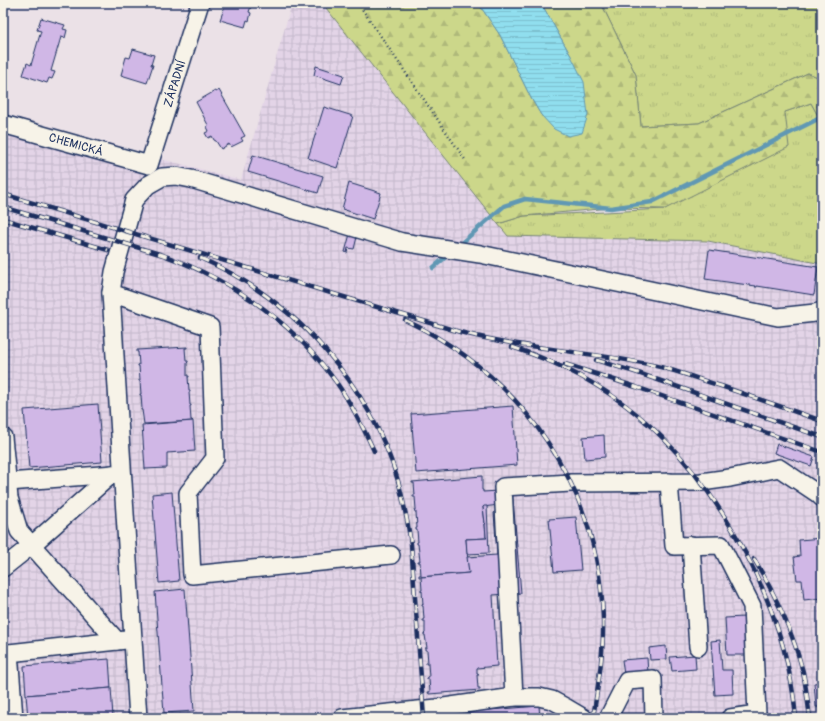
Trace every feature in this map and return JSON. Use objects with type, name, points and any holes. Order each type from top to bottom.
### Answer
[{"type":"street","name":"ZÁPADNÍ","points":[[150,165],[200,3]]},
{"type":"street","name":"CHEMICKÁ","points":[[3,124],[150,165]]},
{"type":"street","points":[[138,718],[125,640],[117,474],[111,293],[114,272],[134,200],[148,185],[162,177],[176,176],[191,179],[402,242],[480,254],[778,317],[822,311]]},
{"type":"street","points":[[111,293],[210,327],[215,458],[188,493],[192,575],[391,555]]},
{"type":"street","points":[[3,438],[9,498],[20,530],[125,640]]},
{"type":"street","points":[[514,697],[503,487],[571,482],[701,482],[779,468],[822,498]]},
{"type":"street","points":[[8,482],[117,474]]},
{"type":"street","points":[[3,568],[117,474]]},
{"type":"street","points":[[669,482],[674,546],[721,544],[752,606],[757,714],[730,718]]},
{"type":"street","points":[[691,545],[698,647]]},
{"type":"street","points":[[14,718],[6,653],[125,640]]},
{"type":"street","points":[[608,718],[627,681],[653,679],[654,718]]},
{"type":"street","points":[[342,718],[438,713],[514,697],[539,697],[552,700],[584,718]]},
{"type":"path","points":[[358,3],[466,161]]},
{"type":"shaded area","points":[[292,3],[322,3],[508,236],[708,241],[822,264],[822,718],[3,718],[3,122],[177,163],[241,180]]},
{"type":"green space","points":[[322,3],[478,3],[500,35],[541,115],[571,56],[541,3],[601,3],[636,75],[641,126],[699,123],[808,73],[822,79],[822,123],[811,103],[785,112],[789,147],[665,209],[611,208],[524,216],[498,224]]},
{"type":"green space","points":[[601,3],[822,3],[822,79],[808,73],[699,123],[641,126],[636,75]]},
{"type":"green space","points":[[811,103],[822,123],[822,264],[708,241],[508,236],[498,224],[524,216],[665,209],[785,112]]},
{"type":"water","points":[[478,3],[541,3],[584,82],[588,115],[582,133],[568,136],[554,129],[541,115],[500,35]]},
{"type":"building","points":[[226,3],[252,3],[249,12],[251,13],[249,21],[247,20],[245,27],[220,20]]},
{"type":"building","points":[[41,18],[65,25],[63,29],[67,30],[65,38],[61,37],[51,71],[55,72],[52,79],[49,78],[47,83],[23,75],[27,63],[31,65],[41,31],[37,30]]},
{"type":"building","points":[[133,49],[154,55],[151,65],[153,65],[147,83],[121,75],[126,57],[130,58]]},
{"type":"building","points":[[316,66],[344,75],[341,84],[314,75]]},
{"type":"building","points":[[219,90],[245,136],[241,138],[243,141],[231,147],[229,144],[221,149],[212,136],[208,138],[205,133],[209,131],[207,127],[208,125],[196,102]]},
{"type":"building","points":[[324,107],[353,116],[337,168],[308,158]]},
{"type":"building","points":[[253,155],[323,176],[318,193],[248,172]]},
{"type":"building","points":[[349,183],[381,193],[373,219],[342,209]]},
{"type":"building","points":[[350,234],[357,237],[354,249],[348,248],[347,253],[345,252]]},
{"type":"building","points":[[709,250],[818,267],[814,295],[705,279]]},
{"type":"building","points":[[187,347],[185,348],[186,361],[188,361],[187,376],[189,376],[191,420],[193,421],[144,424],[141,410],[137,350]]},
{"type":"building","points":[[98,404],[102,462],[29,468],[24,410]]},
{"type":"building","points":[[513,406],[517,465],[416,473],[411,414]]},
{"type":"building","points":[[193,421],[195,451],[167,453],[167,468],[145,469],[142,425]]},
{"type":"building","points":[[604,435],[605,457],[585,459],[583,437]]},
{"type":"building","points":[[777,444],[814,457],[811,466],[774,453]]},
{"type":"building","points":[[482,476],[483,492],[498,491],[499,505],[483,507],[487,538],[466,539],[469,573],[419,577],[419,575],[421,575],[420,562],[418,561],[420,561],[417,544],[416,512],[414,509],[416,509],[415,497],[413,497],[413,495],[415,495],[414,483],[412,482]]},
{"type":"building","points":[[512,488],[521,593],[493,595],[497,666],[477,668],[477,674],[479,674],[477,675],[478,688],[480,688],[480,690],[429,694],[421,577],[469,573],[467,557],[497,555],[494,513]]},
{"type":"building","points":[[172,492],[179,581],[159,583],[152,494]]},
{"type":"building","points":[[484,506],[487,506],[489,553],[467,554],[466,539],[487,538]]},
{"type":"building","points":[[576,517],[581,570],[554,572],[549,519]]},
{"type":"building","points":[[822,538],[822,598],[804,600],[802,580],[797,580],[794,557],[800,556],[799,540]]},
{"type":"building","points":[[185,589],[194,711],[164,713],[155,592]]},
{"type":"building","points":[[744,617],[746,655],[727,655],[725,618]]},
{"type":"building","points":[[720,640],[722,670],[732,670],[733,694],[715,695],[711,641]]},
{"type":"building","points":[[666,646],[667,659],[650,660],[649,648]]},
{"type":"building","points":[[695,655],[696,669],[672,671],[670,657]]},
{"type":"building","points":[[647,658],[648,673],[624,675],[622,660]]},
{"type":"building","points":[[109,659],[111,688],[26,695],[24,666]]},
{"type":"building","points":[[822,682],[822,707],[816,707],[814,683]]},
{"type":"building","points":[[111,688],[113,717],[28,718],[26,695]]},
{"type":"building","points":[[539,706],[540,718],[453,718],[453,713]]},
{"type":"waterway","points":[[458,246],[504,206],[525,199],[611,208],[652,202],[822,117]]},
{"type":"waterway","points":[[433,268],[449,254]]},
{"type":"railway","points":[[3,194],[460,332],[484,338],[604,356],[661,367],[822,421]]},
{"type":"railway","points":[[3,207],[163,255],[189,265],[213,277],[259,305],[300,340],[319,360],[347,398],[374,451]]},
{"type":"railway","points":[[3,219],[108,250]]},
{"type":"railway","points":[[200,258],[235,275],[267,297],[297,321],[324,349],[348,379],[369,412],[386,447],[399,484],[409,529],[424,718]]},
{"type":"railway","points":[[405,320],[448,344],[486,372],[519,405],[547,441],[570,481],[587,525],[598,571],[603,619],[602,656],[593,718]]},
{"type":"railway","points":[[512,347],[549,361],[582,377],[612,395],[639,416],[664,440],[687,465],[709,493],[728,522],[746,554],[772,613],[790,675],[796,718]]},
{"type":"railway","points":[[596,360],[638,373],[822,437]]},
{"type":"railway","points":[[565,364],[636,387],[822,452]]},
{"type":"railway","points":[[754,559],[776,600],[794,642],[803,672],[810,718]]}]
